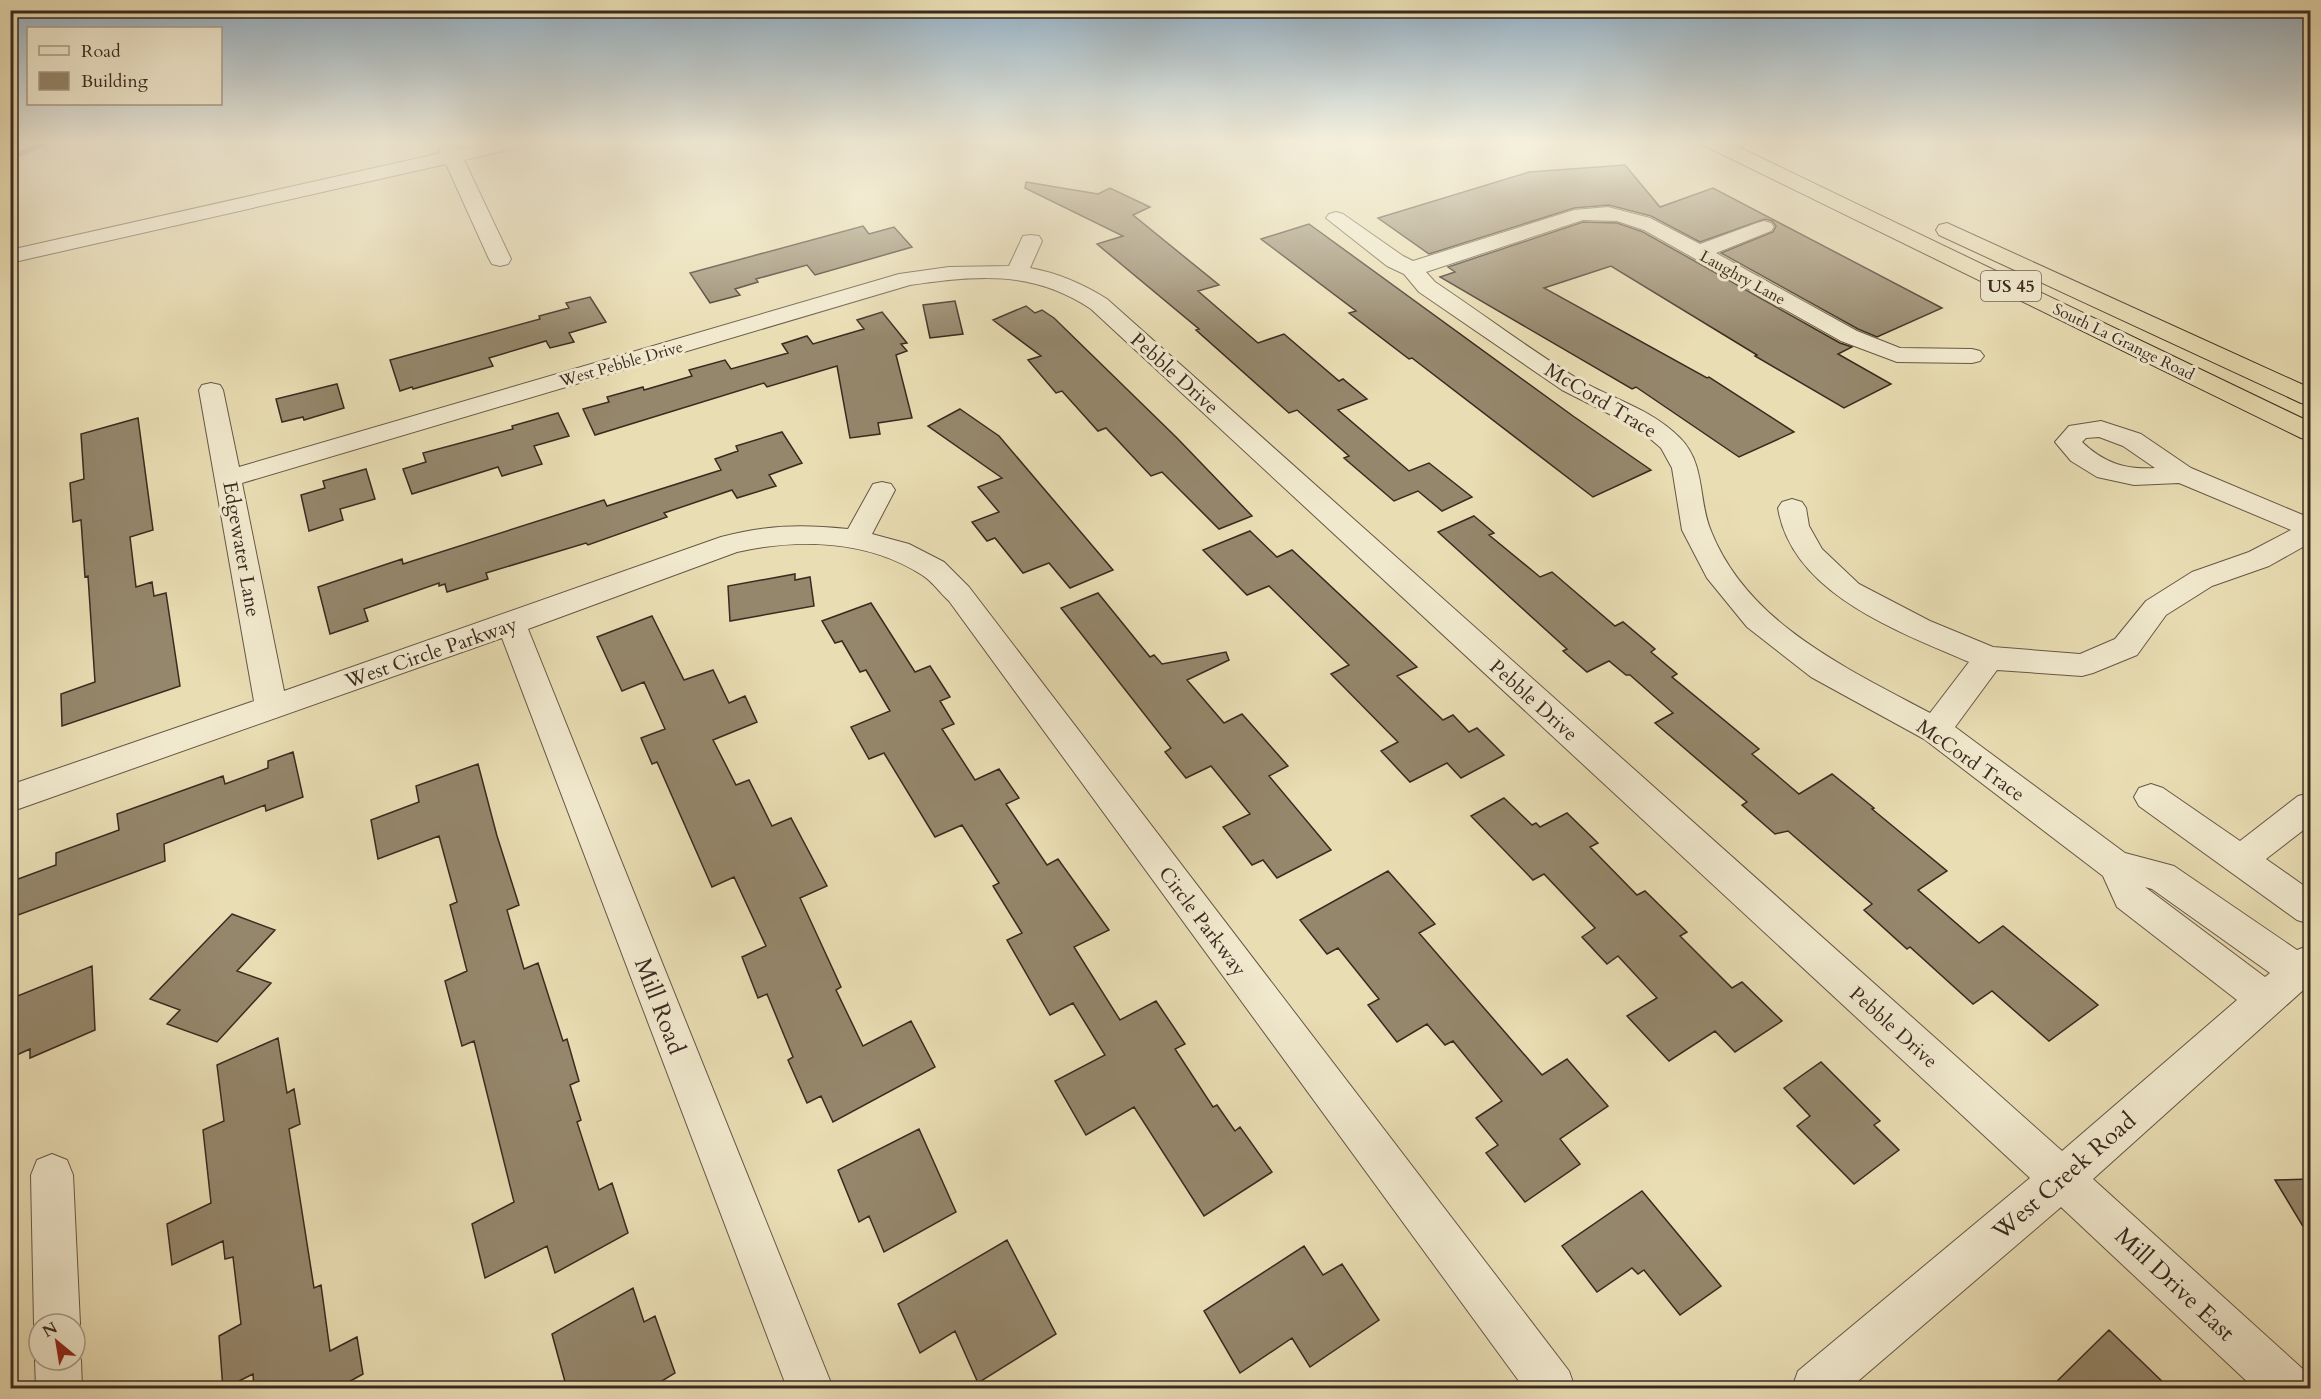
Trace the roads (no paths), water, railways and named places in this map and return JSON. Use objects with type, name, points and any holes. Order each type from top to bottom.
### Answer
[{"type":"highway","name":"South La Grange Road","points":[[1845,206],[2310,432]]},
{"type":"highway","points":[[1894,206],[1904,211]]},
{"type":"highway","name":"South La Grange Road","points":[[1926,221],[2310,398]]},
{"type":"street","points":[[10,257],[216,206]]},
{"type":"street","points":[[476,206],[500,259]]},
{"type":"street","name":"Laughry Lane","points":[[1412,269],[1581,214],[1604,212],[1628,216],[1699,252],[1849,336],[1897,355],[1972,356]]},
{"type":"street","name":"McCord Trace","points":[[1336,218],[1395,261],[1412,269],[1427,287],[1571,385],[1648,424],[1672,444],[1685,468],[1696,530],[1717,571],[1758,620],[1822,669],[1935,730],[2116,866],[2161,876],[2305,966]]},
{"type":"street","points":[[1699,252],[1764,227]]},
{"type":"street","points":[[1017,273],[1031,241]]},
{"type":"street","name":"West Pebble Drive","points":[[229,478],[907,279],[945,273],[986,271],[1017,273]]},
{"type":"street","name":"Pebble Drive","points":[[1017,273],[1076,289],[1099,304],[2062,1179]]},
{"type":"street","name":"Edgewater Lane","points":[[211,390],[271,708]]},
{"type":"street","points":[[2182,474],[2310,530]]},
{"type":"street","points":[[856,539],[882,490]]},
{"type":"street","points":[[1792,508],[1795,526],[1812,555],[1849,591],[1918,628],[1989,658],[2082,665],[2126,647],[2156,608],[2202,579],[2259,559],[2310,530]]},
{"type":"street","name":"West Circle Parkway","points":[[10,799],[511,624],[731,543],[772,535],[819,535],[856,539]]},
{"type":"street","name":"Circle Parkway","points":[[856,539],[899,551],[933,569],[959,594],[1552,1389]]},
{"type":"street","name":"Mill Road","points":[[511,624],[810,1389]]},
{"type":"street","points":[[1935,730],[1989,658]]},
{"type":"street","points":[[2151,797],[2310,909]]},
{"type":"street","points":[[2241,859],[2310,806]]},
{"type":"street","name":"McCord Trace","points":[[2116,866],[2130,896],[2266,1000]]},
{"type":"street","name":"West Creek Road","points":[[1815,1389],[2062,1179],[2305,966]]},
{"type":"street","points":[[52,1175],[57,1312]]},
{"type":"street","name":"Mill Drive East","points":[[2062,1179],[2288,1389]]},
{"type":"street","points":[[58,1372],[59,1389]]}]
